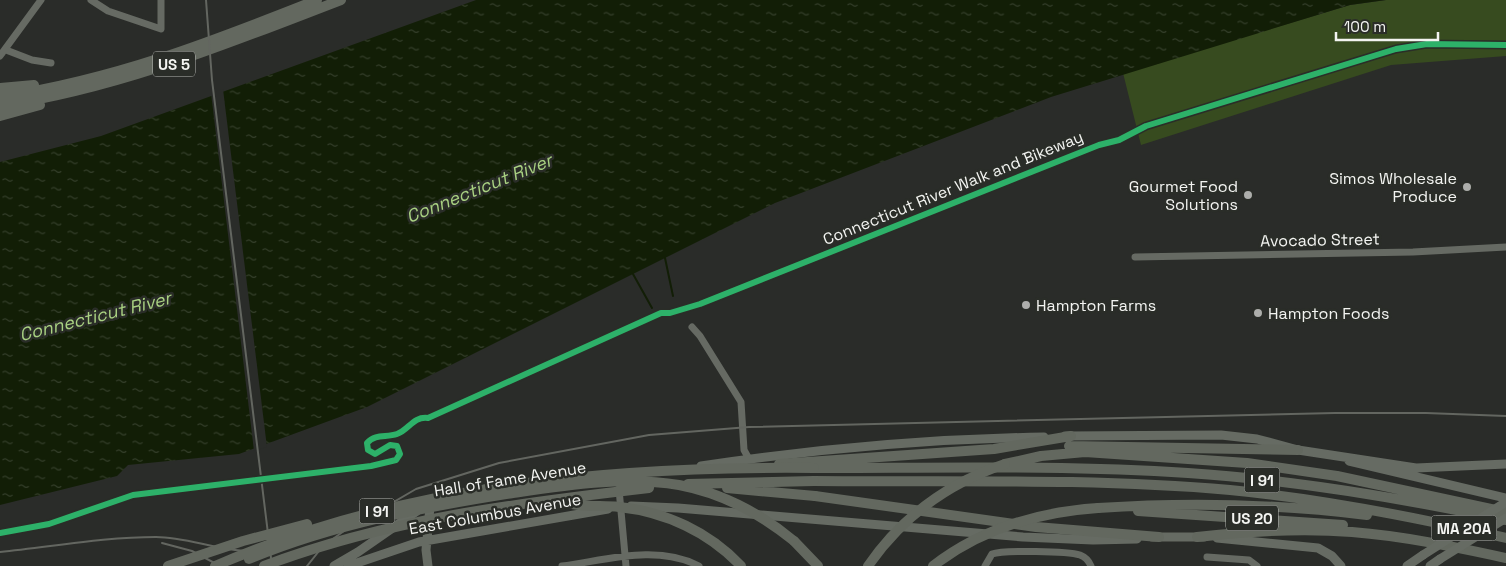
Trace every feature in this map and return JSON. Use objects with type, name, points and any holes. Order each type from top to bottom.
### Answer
[{"type":"highway","name":"US 5","points":[[0,97],[82,85],[172,56],[317,0]]},
{"type":"highway","name":"US 5","points":[[0,106],[190,59],[341,0]]},
{"type":"highway","points":[[0,88],[82,85]]},
{"type":"highway","points":[[0,116],[82,85]]},
{"type":"highway","points":[[814,465],[994,449],[1071,436]]},
{"type":"highway","points":[[868,566],[895,533],[927,504],[964,480],[1034,453],[1065,446],[1122,450],[1315,472],[1506,512]]},
{"type":"highway","points":[[1122,450],[1298,450]]},
{"type":"highway","name":"I 91","points":[[215,566],[289,536],[352,517],[449,496],[554,480],[746,463],[1090,469],[1197,474],[1360,492],[1506,519]]},
{"type":"highway","points":[[231,566],[325,533],[414,511],[519,492],[616,482],[672,484],[710,493],[750,511],[794,542],[818,566]]},
{"type":"highway","name":"I 91","points":[[264,566],[328,544],[402,524],[472,511],[555,499],[640,488],[714,482],[1081,482],[1183,487],[1331,502],[1506,538]]},
{"type":"highway","points":[[640,488],[749,489],[815,496],[1043,528],[1159,536]]},
{"type":"highway","points":[[555,499],[572,506],[628,508],[664,516],[707,537],[742,566]]},
{"type":"highway","points":[[1100,508],[1180,505],[1276,507],[1326,510],[1428,522]]},
{"type":"highway","name":"US 20","points":[[933,566],[974,540],[1010,524],[1054,513],[1100,508],[1311,522],[1354,527],[1502,558]]},
{"type":"highway","points":[[168,566],[279,531],[319,521],[352,517]]},
{"type":"highway","points":[[1197,537],[1296,530],[1353,532],[1400,538]]},
{"type":"main road","name":"Hall of Fame Avenue","points":[[334,566],[358,552],[406,518],[430,507],[461,500],[617,478],[746,463],[824,449],[908,442],[1071,436],[1221,434],[1257,439],[1298,450],[1328,455]]},
{"type":"main road","points":[[1328,455],[1426,468],[1506,464]]},
{"type":"main road","points":[[1328,455],[1393,473],[1506,498]]},
{"type":"main road","points":[[582,483],[590,487],[595,495],[594,505],[589,512]]},
{"type":"main road","name":"MA 20A","points":[[1407,566],[1506,502]]},
{"type":"main road","points":[[428,566],[426,550],[430,507]]},
{"type":"main road","name":"East Columbus Avenue","points":[[348,566],[396,548],[428,541],[621,507],[678,508],[1042,538],[1105,540],[1159,536],[1197,537],[1305,545],[1328,552],[1340,566]]},
{"type":"main road","points":[[1430,566],[1506,519]]},
{"type":"street","points":[[0,56],[41,0]]},
{"type":"street","points":[[91,0],[108,11],[161,29],[161,0]]},
{"type":"street","points":[[6,50],[32,60],[51,63]]},
{"type":"street","name":"Avocado Street","points":[[1135,257],[1413,252],[1506,247]]},
{"type":"street","points":[[692,327],[700,336],[739,398],[746,463]]},
{"type":"street","points":[[617,478],[626,566]]},
{"type":"street","points":[[986,563],[998,552],[1071,554],[1084,557],[1091,566]]},
{"type":"street","points":[[562,566],[625,557],[663,555],[682,559],[699,566]]},
{"type":"street","points":[[1208,557],[1250,560],[1257,566]]},
{"type":"green space","points":[[1386,0],[1506,0],[1506,56],[1391,65],[1141,145],[1123,73],[1350,5]]},
{"type":"water","name":"Connecticut River","points":[[476,0],[1386,0],[1350,5],[1051,97],[775,203],[367,407],[239,454],[128,465],[117,476],[0,505],[0,162],[101,136]]},
{"type":"pier","points":[[223,89],[267,447],[254,451],[211,93]]},
{"type":"waterway","points":[[665,258],[673,296]]},
{"type":"waterway","points":[[633,274],[652,308]]},
{"type":"railway","points":[[206,0],[212,80],[272,566]]},
{"type":"railway","points":[[307,566],[323,546],[344,531],[416,489],[499,463],[649,435],[749,427],[1335,413],[1426,413],[1506,416]]},
{"type":"railway","points":[[0,552],[136,537],[176,539],[235,550],[261,551],[288,547],[338,529]]},
{"type":"railway","points":[[162,543],[192,551],[220,566]]},
{"type":"cycle path","name":"Connecticut River Walk and Bikeway","points":[[0,533],[49,524],[133,495],[371,466],[396,460],[400,454],[397,446],[390,445],[375,454],[368,450],[367,443],[374,438],[397,434],[419,419],[428,418],[661,313],[670,313],[700,304],[1099,145],[1119,140],[1146,126],[1396,49],[1427,44],[1506,45]]},
{"type":"place","name":"Simos Wholesale Produce","points":[[1467,187]]},
{"type":"place","name":"Gourmet Food Solutions","points":[[1248,195]]},
{"type":"place","name":"Hampton Farms","points":[[1026,305]]},
{"type":"place","name":"Hampton Foods","points":[[1258,313]]}]
